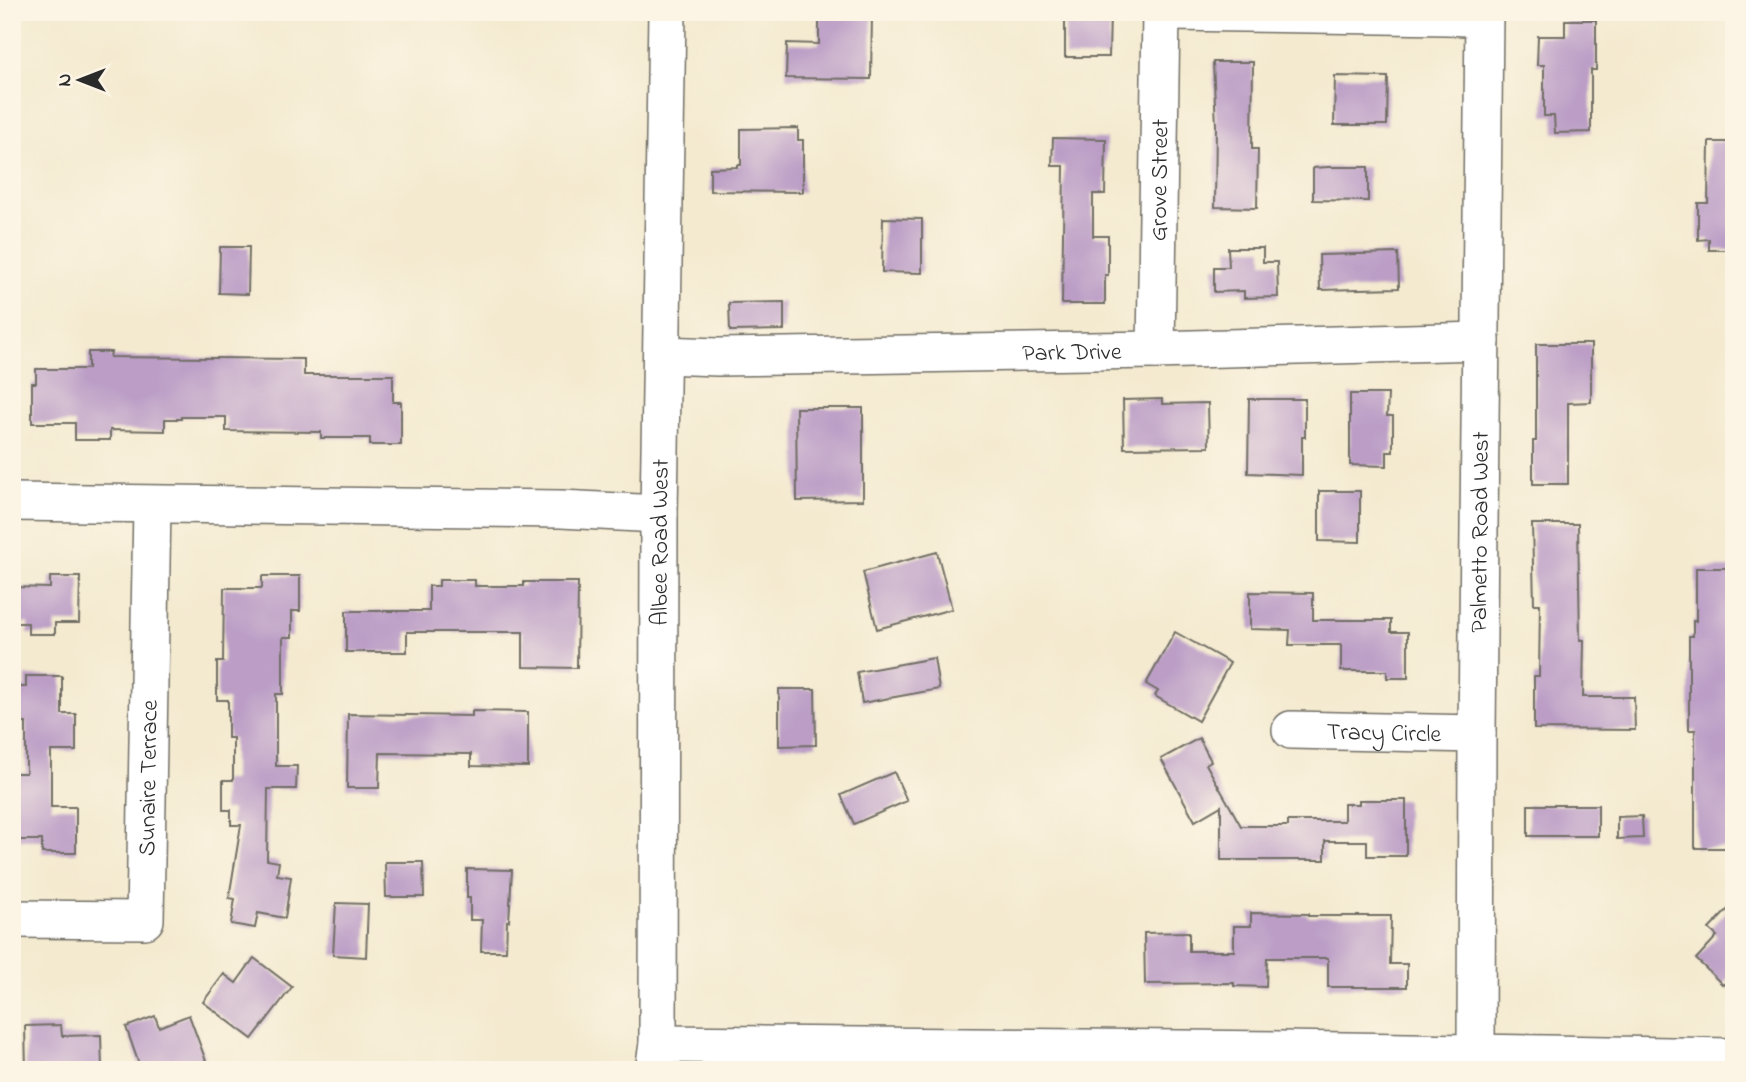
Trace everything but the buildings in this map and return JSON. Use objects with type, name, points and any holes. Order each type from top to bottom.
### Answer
[{"type":"street","name":"Albee Road West","points":[[656,1057],[659,514],[667,12]]},
{"type":"street","name":"Grove Street","points":[[1156,350],[1161,12]]},
{"type":"street","points":[[1169,12],[1484,15]]},
{"type":"street","name":"Palmetto Road West","points":[[1476,1052],[1484,15]]},
{"type":"street","name":"Park Drive","points":[[662,355],[718,357],[1156,350],[1481,341]]},
{"type":"street","points":[[12,502],[561,509],[659,514]]},
{"type":"street","name":"Sunaire Terrace","points":[[12,919],[145,920],[152,505]]},
{"type":"street","name":"Tracy Circle","points":[[1291,730],[1477,733]]},
{"type":"street","points":[[656,1057],[1282,1060],[1476,1052],[1734,1056]]}]
